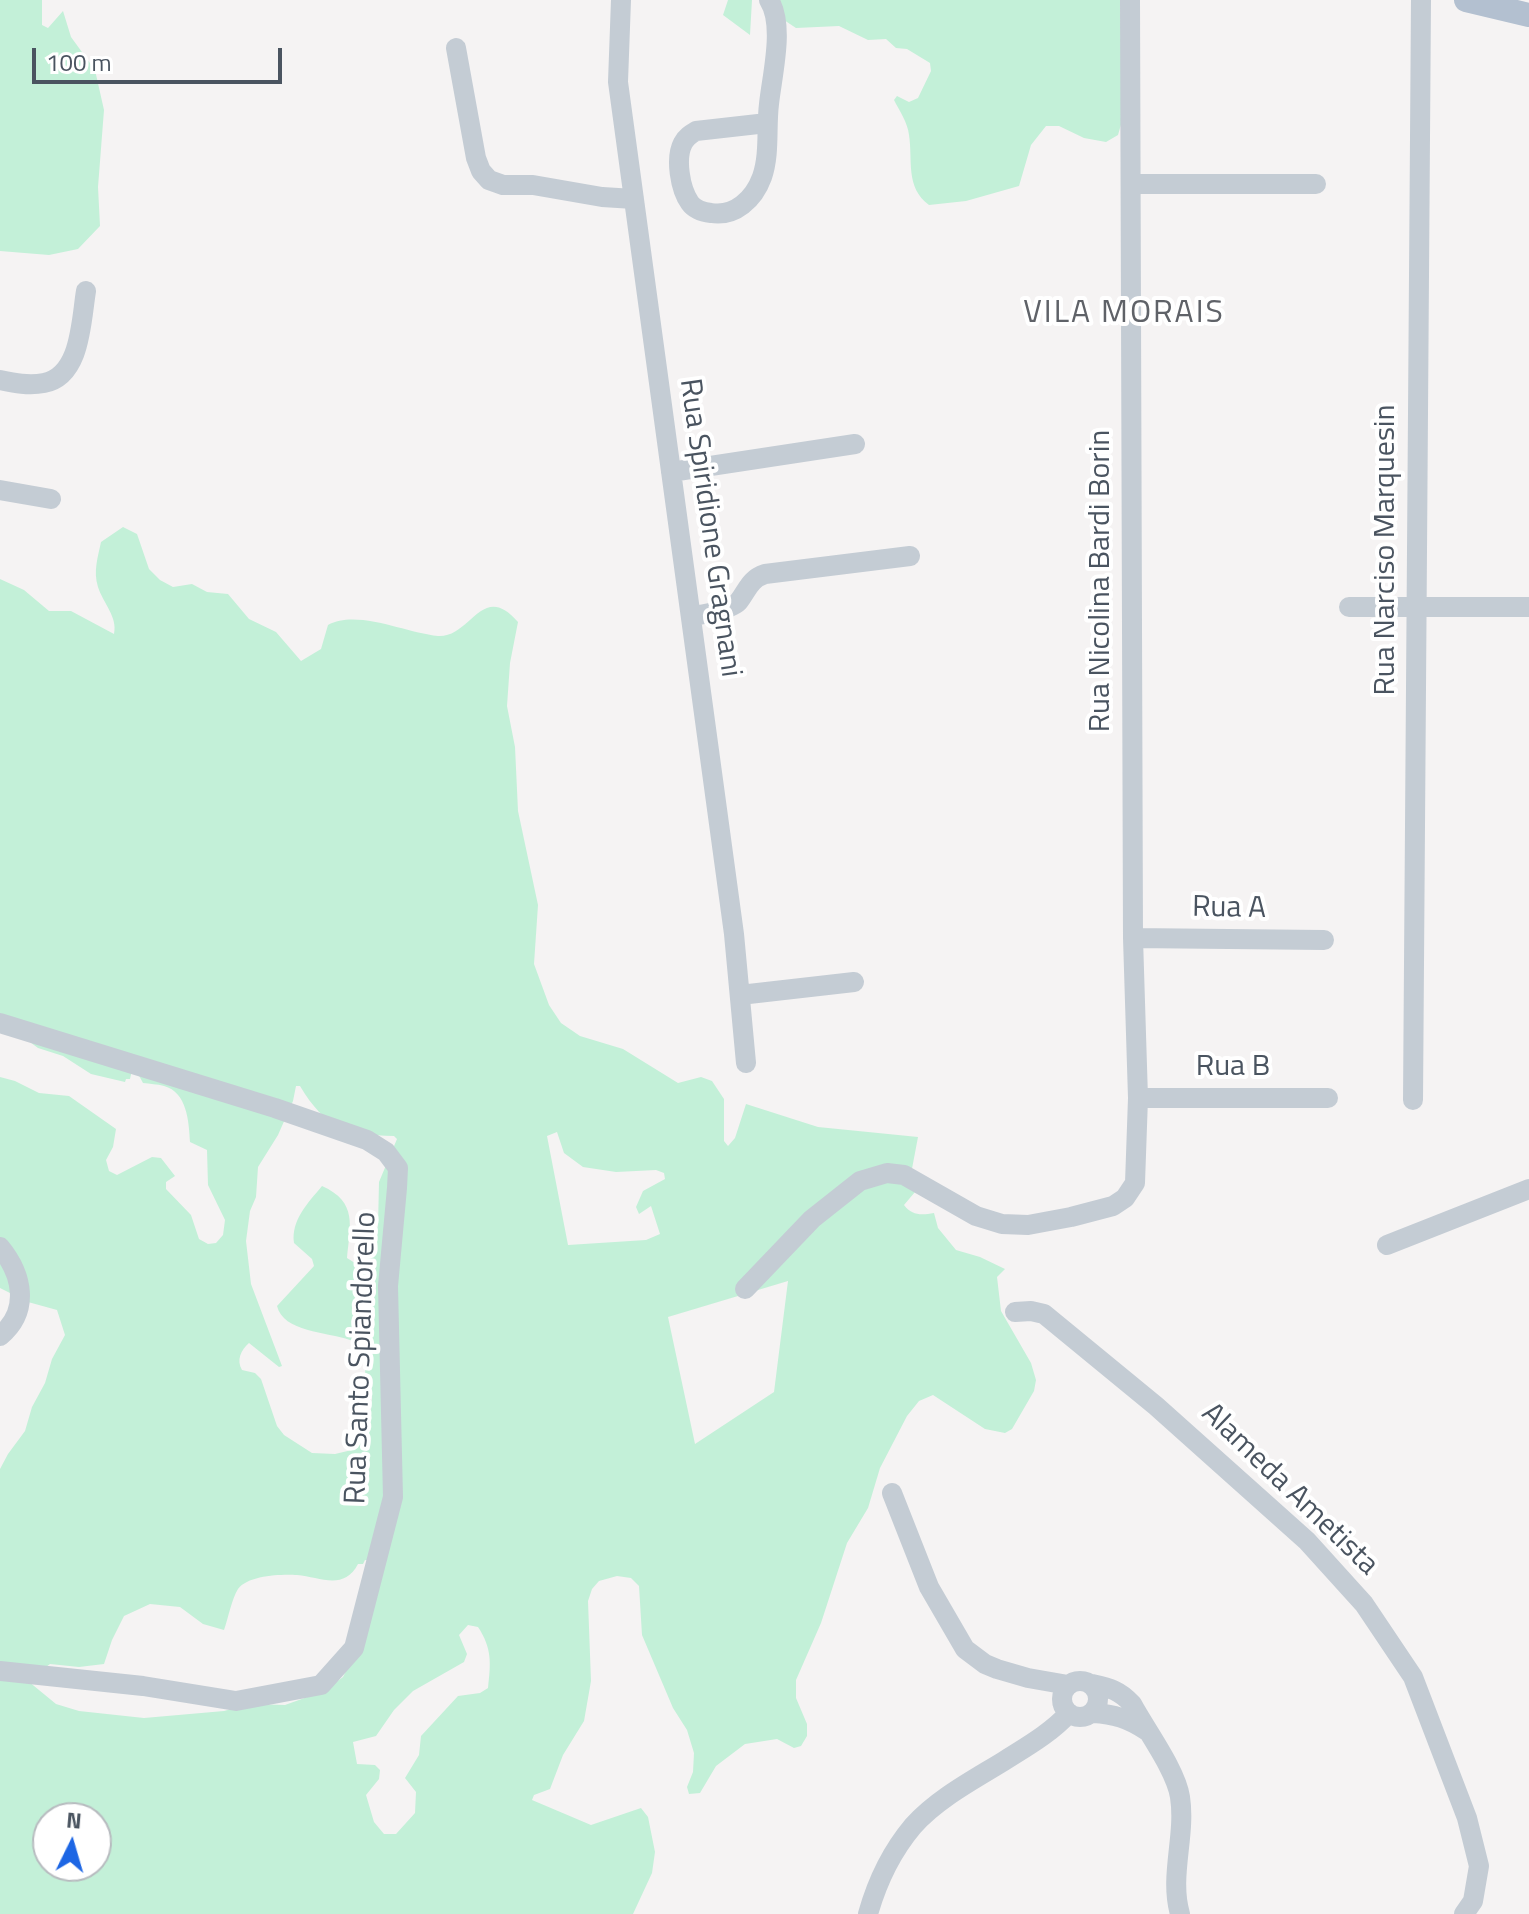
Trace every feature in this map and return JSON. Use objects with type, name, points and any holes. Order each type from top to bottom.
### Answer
[{"type":"main road","points":[[1466,0],[1529,15]]},
{"type":"street","name":"Rua Spiridione Gragnani","points":[[621,0],[618,82],[734,934],[746,1063]]},
{"type":"street","points":[[767,123],[696,131],[688,136],[681,145],[680,160],[682,188],[690,204],[699,211],[726,213],[749,200],[761,180],[766,162],[777,23],[769,0]]},
{"type":"street","name":"Rua Nicolina Bardi Borin","points":[[745,1289],[812,1219],[860,1181],[887,1173],[904,1175],[976,1216],[1002,1224],[1028,1225],[1113,1206],[1125,1198],[1135,1183],[1138,1098],[1133,938],[1130,0]]},
{"type":"street","name":"Rua Narciso Marquesin","points":[[1413,1100],[1421,0]]},
{"type":"street","points":[[456,48],[476,158],[489,180],[503,185],[533,185],[602,197],[634,199]]},
{"type":"street","points":[[1131,184],[1316,184]]},
{"type":"street","points":[[0,380],[46,383],[61,376],[72,361],[78,341],[86,291]]},
{"type":"street","points":[[671,472],[855,444]]},
{"type":"street","points":[[0,490],[51,499]]},
{"type":"street","points":[[691,616],[734,606],[752,581],[765,574],[910,556]]},
{"type":"street","points":[[1349,607],[1529,607]]},
{"type":"street","name":"Rua A","points":[[1133,938],[1324,940]]},
{"type":"street","points":[[740,995],[854,982]]},
{"type":"street","name":"Rua Santo Spiandorello","points":[[0,1023],[275,1108],[367,1140],[386,1152],[398,1168],[388,1286],[393,1497],[354,1648],[321,1685],[236,1701],[143,1686],[0,1671]]},
{"type":"street","name":"Rua B","points":[[1138,1098],[1328,1098]]},
{"type":"street","points":[[1387,1245],[1529,1189]]},
{"type":"street","points":[[0,1247],[10,1259],[20,1286],[19,1309],[8,1329],[0,1336]]},
{"type":"street","name":"Alameda Ametista","points":[[1015,1312],[1044,1314],[1156,1406],[1307,1541],[1364,1604],[1413,1677],[1467,1818],[1479,1866],[1473,1901],[1464,1914]]},
{"type":"street","points":[[892,1493],[929,1587],[965,1649],[997,1669],[1068,1685]]},
{"type":"street","points":[[1147,1731],[1118,1716],[1093,1713],[1081,1717],[1069,1713],[1062,1702],[1064,1690],[1080,1680],[1123,1694],[1132,1704],[1176,1780],[1181,1819],[1176,1899],[1180,1914]]},
{"type":"street","points":[[1092,1684],[1099,1695],[1093,1713]]},
{"type":"street","points":[[868,1914],[890,1858],[914,1825],[945,1799],[1032,1744],[1069,1713]]},
{"type":"green space","points":[[0,0],[42,0],[42,25],[48,28],[63,11],[71,37],[95,70],[104,110],[98,187],[100,226],[78,249],[49,255],[0,251]]},
{"type":"green space","points":[[728,0],[752,0],[750,35],[723,15]]},
{"type":"green space","points":[[770,0],[1120,0],[1124,114],[1118,135],[1106,142],[1084,138],[1059,126],[1046,126],[1031,145],[1019,186],[966,201],[929,205],[921,198],[913,182],[908,130],[894,100],[897,96],[909,102],[918,98],[931,71],[930,63],[907,49],[896,48],[886,39],[868,40],[839,26],[796,28],[781,18]]},
{"type":"green space","points":[[123,527],[137,534],[149,569],[160,580],[173,587],[192,584],[207,592],[228,594],[249,619],[276,632],[301,661],[321,649],[328,625],[340,621],[382,623],[438,636],[459,629],[486,608],[506,611],[518,622],[510,663],[507,706],[515,747],[518,811],[538,905],[534,964],[549,1005],[561,1023],[580,1036],[623,1049],[678,1083],[701,1077],[712,1081],[724,1099],[724,1141],[728,1146],[735,1138],[746,1104],[818,1127],[918,1137],[911,1174],[915,1192],[904,1205],[918,1214],[934,1213],[938,1228],[956,1250],[1005,1269],[997,1277],[1001,1311],[1031,1363],[1036,1380],[1034,1391],[1012,1429],[1005,1433],[985,1429],[933,1395],[919,1401],[907,1416],[880,1468],[868,1508],[847,1543],[821,1623],[796,1680],[796,1698],[807,1724],[807,1736],[801,1746],[794,1748],[777,1739],[745,1744],[716,1766],[700,1793],[689,1794],[687,1787],[693,1772],[694,1753],[687,1730],[673,1708],[642,1635],[639,1586],[631,1578],[617,1576],[599,1581],[592,1589],[588,1601],[591,1681],[584,1721],[563,1755],[550,1789],[534,1795],[532,1800],[591,1825],[641,1808],[648,1817],[655,1852],[652,1873],[633,1914],[0,1914],[0,1469],[25,1431],[52,1359],[65,1335],[57,1310],[28,1302],[0,1288],[0,1077],[39,1093],[69,1096],[116,1129],[113,1147],[106,1160],[109,1171],[117,1175],[152,1157],[161,1158],[175,1176],[166,1182],[166,1189],[191,1215],[199,1239],[208,1244],[216,1243],[223,1235],[225,1220],[208,1185],[207,1150],[190,1142],[185,1109],[178,1094],[164,1086],[143,1083],[136,1070],[132,1070],[130,1079],[125,1082],[91,1074],[63,1056],[38,1048],[0,1023],[0,579],[24,590],[49,611],[71,611],[114,634],[112,616],[100,593],[96,564],[101,542]],"holes":[[[296,1086],[300,1086],[328,1120],[350,1131],[394,1136],[397,1139],[379,1182],[378,1226],[366,1259],[358,1265],[347,1258],[350,1225],[347,1207],[334,1192],[322,1186],[302,1212],[294,1235],[294,1243],[312,1259],[314,1266],[277,1306],[281,1315],[297,1326],[350,1340],[366,1350],[365,1376],[372,1398],[369,1434],[356,1449],[335,1454],[312,1453],[284,1435],[277,1426],[261,1379],[255,1373],[242,1370],[239,1363],[249,1343],[279,1367],[282,1366],[251,1284],[246,1241],[250,1211],[256,1197],[258,1167],[278,1135]],[[557,1132],[564,1153],[583,1167],[616,1172],[656,1170],[664,1173],[665,1179],[643,1191],[636,1207],[639,1214],[651,1206],[660,1234],[646,1240],[568,1245],[547,1136]],[[788,1281],[774,1392],[695,1444],[668,1317]],[[365,1560],[374,1561],[356,1651],[343,1677],[324,1691],[285,1705],[250,1704],[224,1711],[144,1718],[79,1711],[56,1704],[28,1681],[50,1664],[79,1667],[104,1664],[124,1616],[150,1604],[180,1607],[203,1624],[224,1630],[238,1589],[249,1581],[283,1575],[339,1580]],[[468,1625],[478,1627],[489,1656],[488,1688],[480,1693],[458,1696],[421,1736],[419,1755],[405,1778],[416,1792],[415,1813],[396,1834],[384,1834],[374,1822],[366,1795],[379,1779],[380,1770],[375,1765],[357,1764],[353,1742],[376,1736],[394,1710],[413,1691],[464,1662],[467,1654],[459,1635]]]},
{"type":"district","name":"VILA MORAIS","points":[[1124,314]]}]
